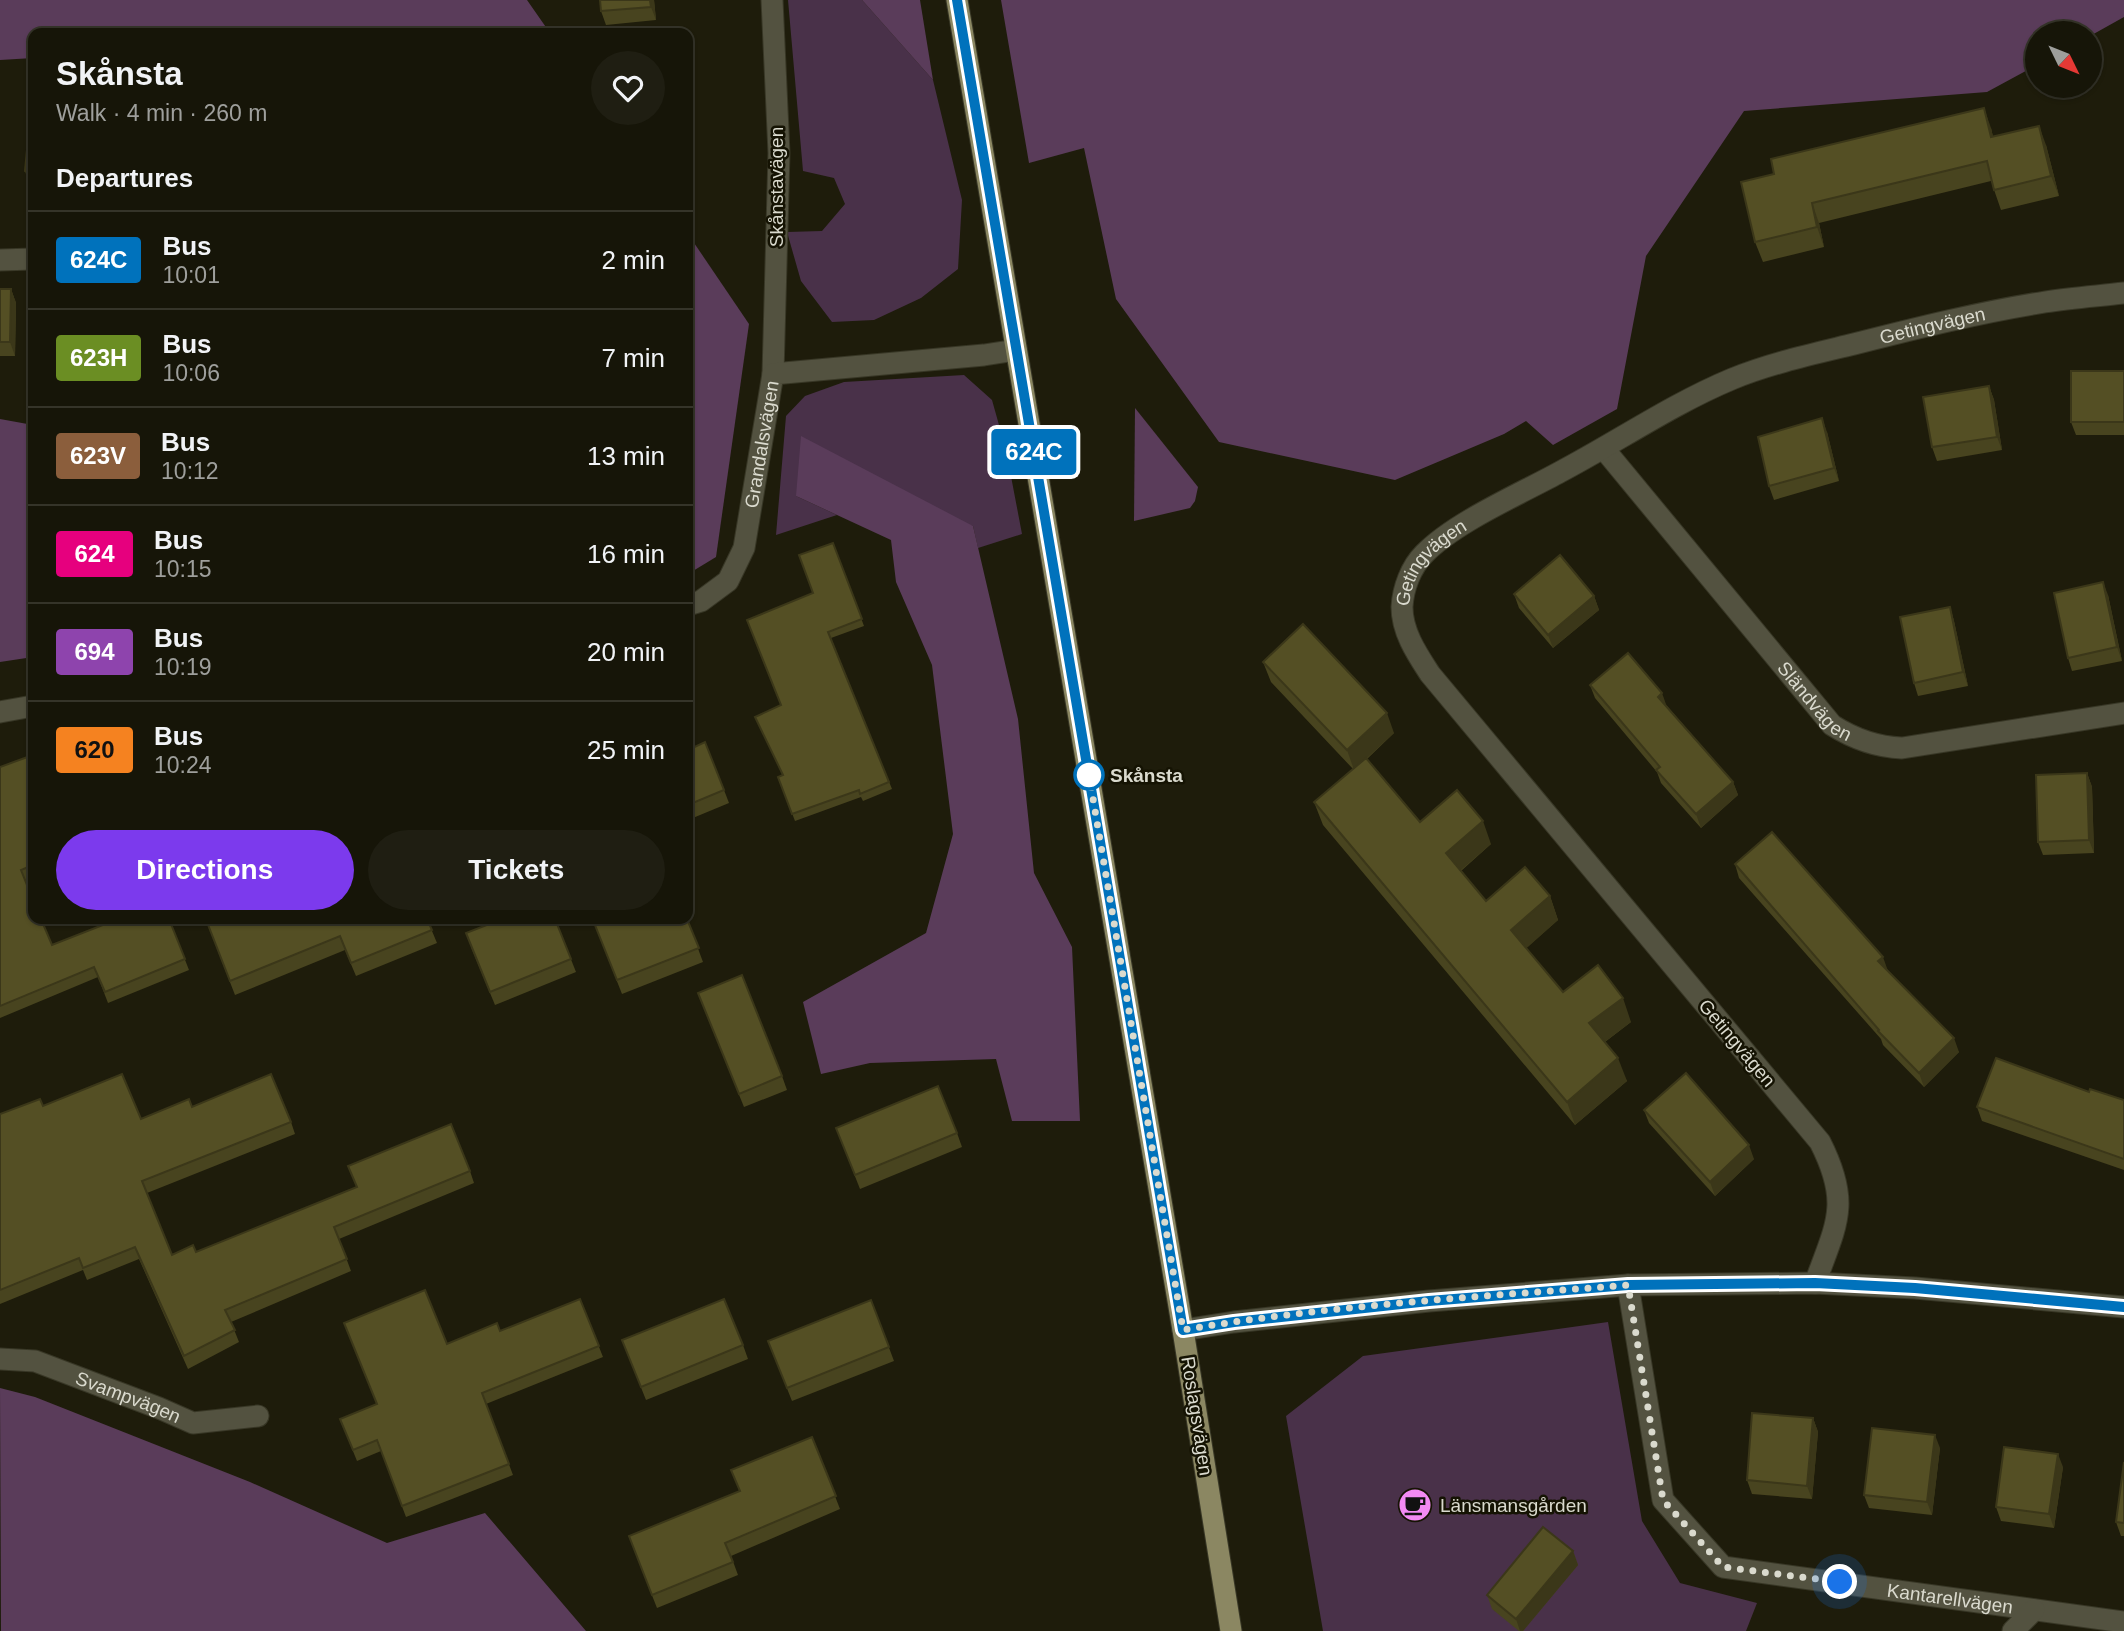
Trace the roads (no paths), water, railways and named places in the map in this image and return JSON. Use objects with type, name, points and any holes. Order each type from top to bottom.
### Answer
[{"type":"main road","name":"Roslagsvägen","points":[[957,0],[1183,1330],[1231,1631]]},
{"type":"street","name":"Skånstavägen","points":[[772,0],[779,153],[773,374]]},
{"type":"street","points":[[0,260],[28,260]]},
{"type":"street","name":"Getingvägen","points":[[1815,1283],[1839,1210],[1836,1178],[1820,1142],[1430,674],[1416,654],[1405,623],[1402,608],[1407,583],[1425,552],[1477,517],[1604,449],[1693,397],[1732,379],[1780,363],[1915,329],[2045,302],[2124,293]]},
{"type":"street","name":"Grandalsvägen","points":[[693,603],[701,601],[728,581],[744,548],[773,374],[1016,350]]},
{"type":"street","name":"Sländvägen","points":[[1604,449],[1832,725],[1847,735],[1881,747],[1902,748],[2124,713]]},
{"type":"street","points":[[0,712],[28,707]]},
{"type":"street","points":[[1183,1330],[1429,1301],[1628,1285],[1815,1283],[1915,1288],[2124,1307]]},
{"type":"street","name":"Kantarellvägen","points":[[1628,1285],[1663,1500],[1723,1567],[2124,1622]]},
{"type":"street","name":"Svampvägen","points":[[0,1359],[35,1361],[193,1423],[258,1416]]},
{"type":"street","name":"Kantarellvägen","points":[[2013,1631],[2034,1610]]},
{"type":"place","name":"Skånsta","points":[[1089,775]]},
{"type":"place","name":"Länsmansgården","points":[[1415,1505]]}]
